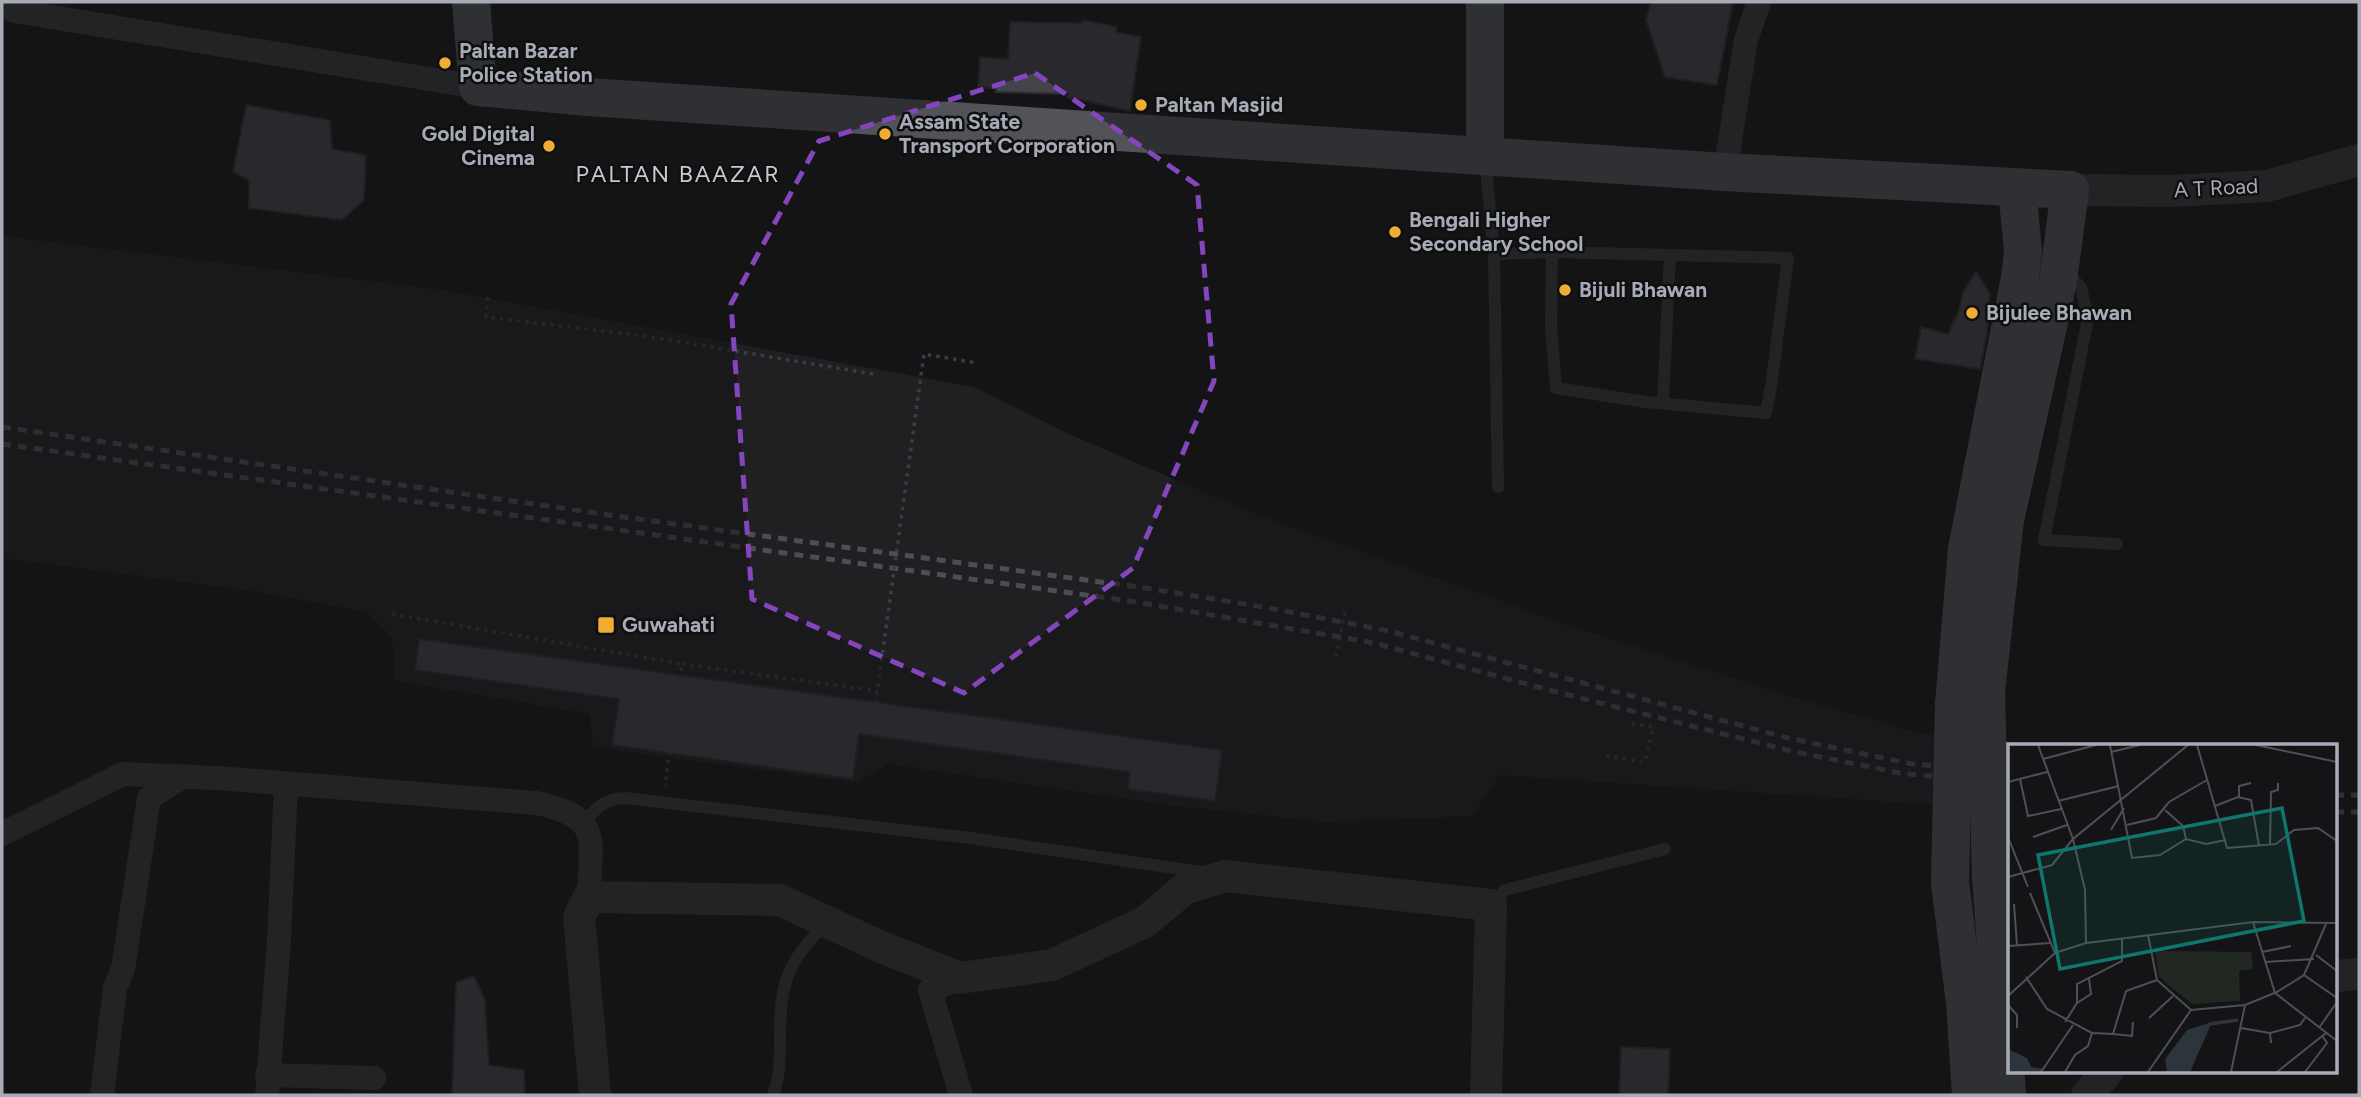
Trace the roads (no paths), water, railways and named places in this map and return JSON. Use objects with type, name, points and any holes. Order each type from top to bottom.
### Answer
[{"type":"main road","points":[[471,2],[478,87],[588,97],[1485,154],[1726,172],[2070,190],[2058,274],[2005,520],[1986,692],[1991,877],[2007,1095]]},
{"type":"main road","points":[[1485,2],[1485,154]]},
{"type":"main road","points":[[1971,1095],[1965,1003],[1950,882],[1954,704],[1967,549],[2020,278],[2023,251],[2017,188]]},
{"type":"street","points":[[1726,172],[1746,40],[1759,2]]},
{"type":"street","points":[[2,6],[15,11],[478,87]]},
{"type":"street","name":"A T Road","points":[[2070,190],[2172,191],[2267,186],[2359,160]]},
{"type":"street","points":[[2,834],[123,774],[184,776],[536,803],[570,813],[585,822],[590,837],[589,897],[579,917],[595,1095]]},
{"type":"street","points":[[102,1095],[116,988],[123,969],[149,798],[184,776]]},
{"type":"street","points":[[286,785],[279,940],[267,1085],[374,1078]]},
{"type":"street","points":[[961,1095],[930,990],[960,978],[1052,965],[1145,922],[1184,889],[1225,876],[1491,905],[1486,1095]]},
{"type":"street","points":[[589,897],[780,900],[881,947],[960,978]]},
{"type":"street","points":[[589,897],[599,916],[614,1095]]},
{"type":"street","points":[[2336,976],[2359,974]]},
{"type":"street","points":[[2087,1095],[2107,1072]]},
{"type":"lane","points":[[1485,154],[1494,254],[1498,487]]},
{"type":"lane","points":[[1494,254],[1552,252],[1788,258],[1772,386],[1766,413],[1663,403],[1556,388],[1550,327],[1552,252]]},
{"type":"lane","points":[[1663,403],[1670,255]]},
{"type":"lane","points":[[2058,274],[2081,286],[2088,318],[2044,540],[2117,544]]},
{"type":"lane","points":[[585,822],[598,805],[610,799],[662,801],[970,838],[1225,876]]},
{"type":"lane","points":[[1491,905],[1505,890],[1665,849]]},
{"type":"lane","points":[[773,1095],[780,1071],[782,988],[802,950],[827,922]]},
{"type":"railway","points":[[2,427],[609,515],[1145,588],[1269,608],[1389,631],[1788,738],[1912,764],[2008,772]]},
{"type":"railway","points":[[2,444],[1136,602],[1374,643],[1791,751],[1900,773],[2008,784]]},
{"type":"railway","points":[[2336,795],[2359,795]]},
{"type":"railway","points":[[2336,812],[2359,812]]},
{"type":"place","name":"Paltan Bazar Police Station","points":[[445,63]]},
{"type":"place","name":"Paltan Masjid","points":[[1141,105]]},
{"type":"place","name":"Assam State Transport Corporation","points":[[885,134]]},
{"type":"place","name":"Gold Digital Cinema","points":[[549,146]]},
{"type":"place","name":"Bengali Higher Secondary School","points":[[1395,232]]},
{"type":"place","name":"Bijuli Bhawan","points":[[1565,290]]},
{"type":"place","name":"Bijulee Bhawan","points":[[1972,313]]},
{"type":"place","name":"Guwahati","points":[[606,625]]},
{"type":"district","name":"PALTAN BAAZAR","points":[[678,174]]}]
